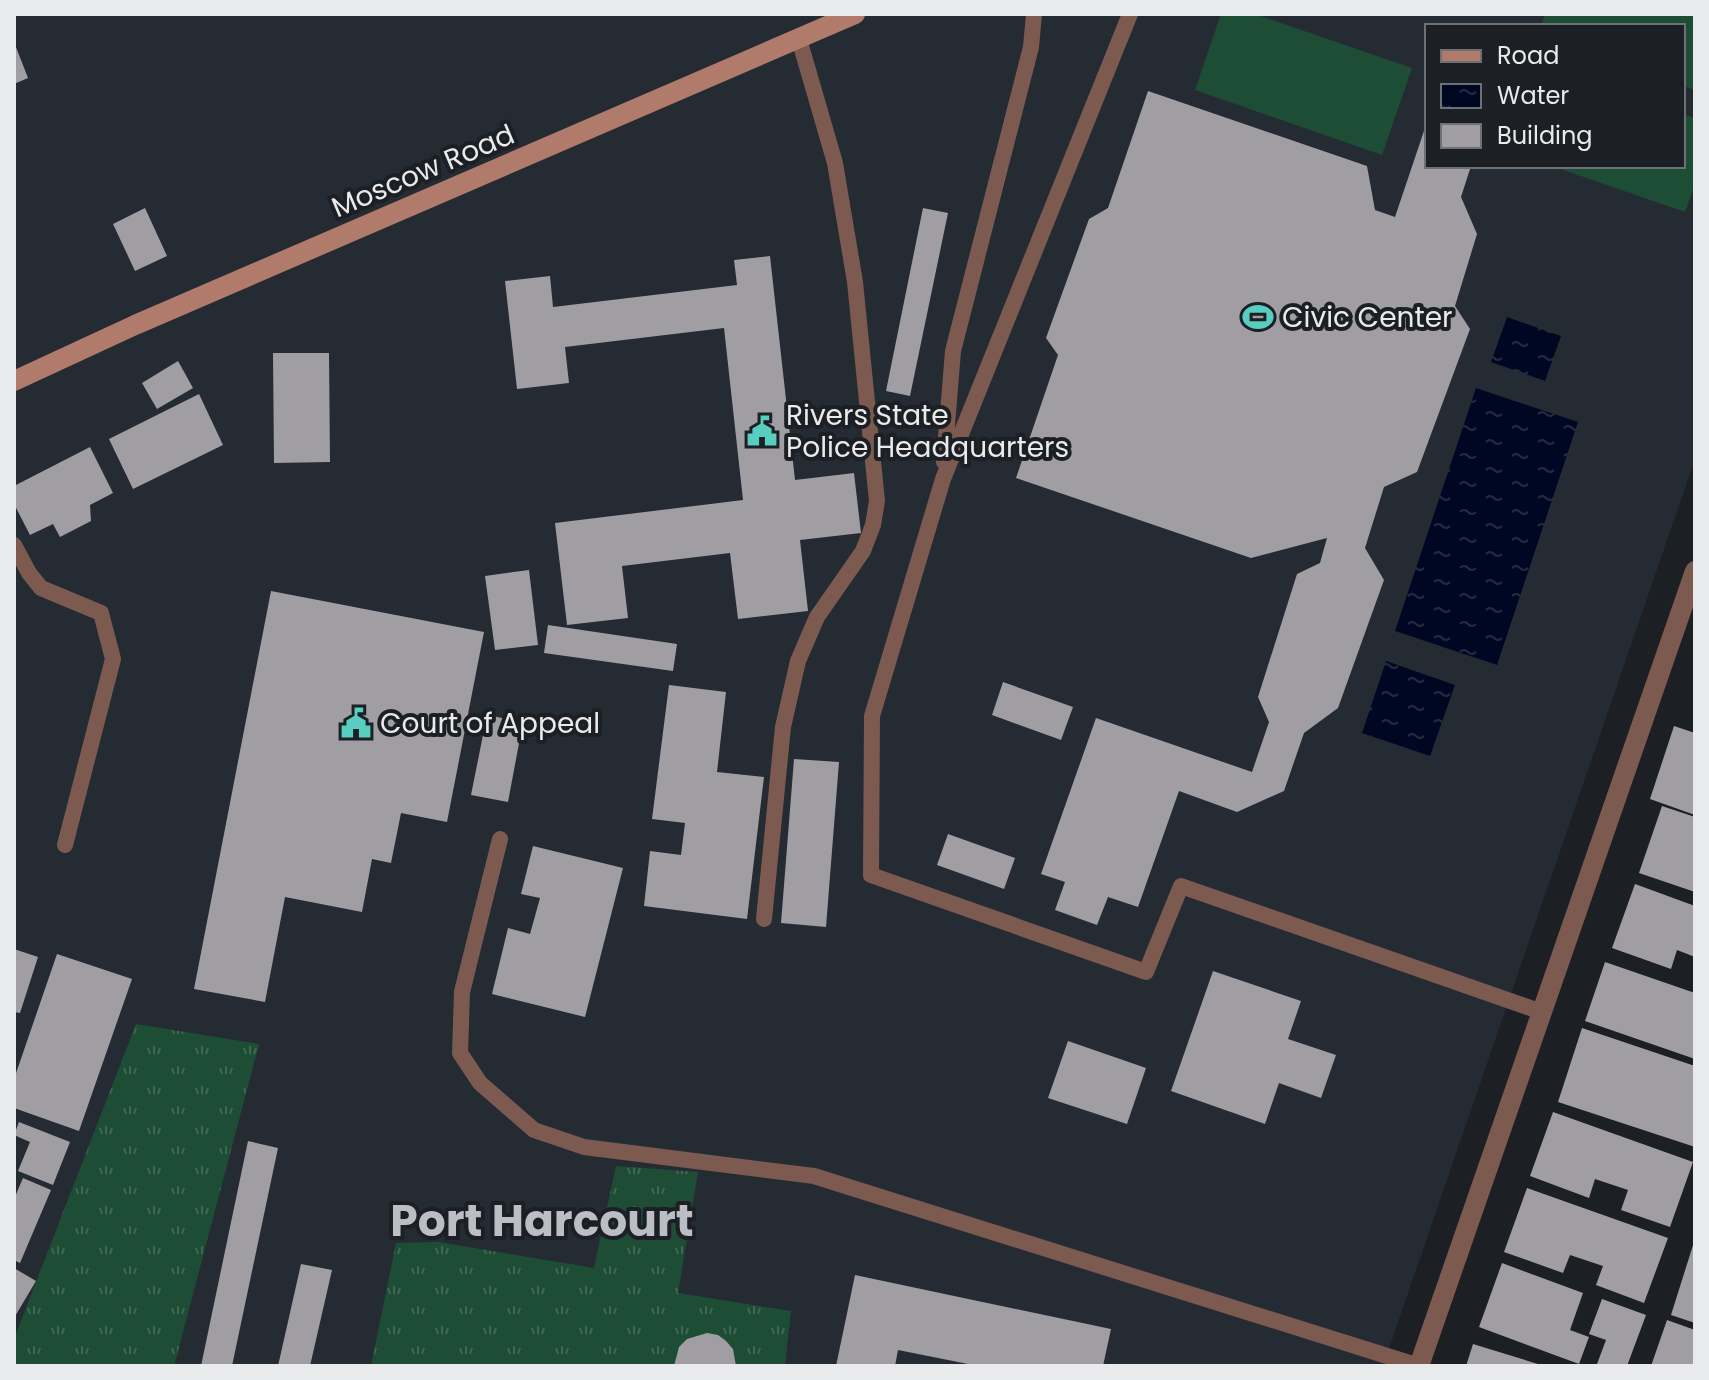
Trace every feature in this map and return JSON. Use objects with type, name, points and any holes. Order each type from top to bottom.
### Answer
[{"type":"street","name":"Moscow Road","points":[[14,381],[163,313],[855,14]]},
{"type":"street","points":[[1419,1366],[1690,600],[1695,571]]},
{"type":"lane","points":[[943,479],[953,351],[1031,47],[1034,14]]},
{"type":"lane","points":[[1130,14],[943,479],[872,716],[871,875],[1146,972],[1181,886],[1542,1012]]},
{"type":"lane","points":[[764,919],[783,727],[798,661],[817,617],[863,551],[873,525],[877,501],[855,282],[835,163],[799,39]]},
{"type":"lane","points":[[14,545],[41,588],[101,613],[113,659],[65,845]]},
{"type":"lane","points":[[500,839],[462,992],[460,1053],[480,1083],[534,1130],[584,1147],[814,1176],[1419,1366]]},
{"type":"shaded area","points":[[14,14],[1695,14],[1695,459],[1383,1366],[14,1366]]},
{"type":"green space","points":[[1221,14],[1255,14],[1412,68],[1382,155],[1195,90]]},
{"type":"green space","points":[[1545,14],[1695,14],[1695,90],[1685,87],[1685,24],[1542,24]]},
{"type":"green space","points":[[1685,115],[1695,118],[1695,184],[1685,212],[1558,168],[1685,168]]},
{"type":"green space","points":[[136,1024],[259,1044],[174,1366],[14,1366],[14,1339]]},
{"type":"green space","points":[[616,1166],[698,1172],[678,1293],[791,1311],[785,1366],[371,1366],[396,1243],[438,1242],[594,1268]]},
{"type":"water","points":[[1507,317],[1561,336],[1545,381],[1491,362]]},
{"type":"water","points":[[1476,388],[1578,422],[1497,665],[1395,631]]},
{"type":"water","points":[[1386,661],[1455,685],[1430,756],[1362,733]]},
{"type":"building","points":[[14,42],[28,78],[14,84]]},
{"type":"building","name":"Civic Center","points":[[1148,91],[1367,166],[1375,210],[1395,217],[1425,128],[1425,168],[1470,168],[1461,197],[1477,234],[1455,306],[1470,329],[1417,472],[1384,487],[1365,548],[1384,580],[1338,708],[1304,733],[1284,791],[1237,812],[1179,791],[1138,907],[1108,897],[1097,925],[1055,910],[1065,882],[1041,874],[1096,718],[1252,772],[1269,722],[1258,697],[1297,574],[1320,563],[1327,538],[1251,558],[1016,478],[1058,355],[1046,338],[1089,219],[1108,208]]},
{"type":"building","points":[[145,208],[167,256],[135,271],[113,224]]},
{"type":"building","points":[[923,208],[948,213],[910,396],[886,391]]},
{"type":"building","name":"Rivers State Police Headquarters","points":[[770,256],[795,480],[854,473],[861,533],[800,540],[808,611],[738,619],[730,553],[622,566],[628,618],[567,625],[555,523],[743,500],[724,328],[565,347],[569,383],[517,389],[505,281],[550,276],[553,307],[737,285],[734,260]]},
{"type":"building","points":[[273,353],[329,353],[330,462],[274,463]]},
{"type":"building","points":[[178,361],[193,388],[157,409],[142,383]]},
{"type":"building","points":[[199,394],[223,445],[133,489],[109,439]]},
{"type":"building","points":[[90,447],[113,493],[90,505],[91,521],[60,537],[53,524],[30,535],[14,504],[14,486]]},
{"type":"building","points":[[529,570],[538,645],[495,650],[485,576]]},
{"type":"building","name":"Court of Appeal","points":[[271,591],[484,632],[447,822],[401,813],[391,863],[372,859],[362,912],[285,897],[265,1002],[194,989]]},
{"type":"building","points":[[548,625],[677,644],[673,671],[544,653]]},
{"type":"building","points":[[1003,682],[1073,707],[1061,740],[992,715]]},
{"type":"building","points":[[669,685],[726,692],[717,772],[764,777],[747,919],[644,906],[650,851],[681,855],[685,823],[652,819]]},
{"type":"building","points":[[487,715],[523,722],[508,802],[471,795]]},
{"type":"building","points":[[1674,726],[1695,733],[1695,815],[1650,799]]},
{"type":"building","points":[[794,759],[839,762],[826,927],[781,923]]},
{"type":"building","points":[[1662,806],[1695,817],[1695,892],[1639,873]]},
{"type":"building","points":[[948,834],[1015,858],[1004,889],[937,865]]},
{"type":"building","points":[[533,846],[623,868],[585,1017],[492,994],[508,928],[530,934],[540,898],[521,894]]},
{"type":"building","points":[[1635,884],[1695,906],[1695,957],[1677,950],[1671,969],[1612,948]]},
{"type":"building","points":[[14,949],[38,957],[20,1013],[14,1012]]},
{"type":"building","points":[[57,954],[132,979],[79,1131],[14,1108],[14,1079]]},
{"type":"building","points":[[1605,962],[1695,993],[1695,1059],[1585,1021]]},
{"type":"building","points":[[1213,971],[1301,1001],[1288,1039],[1336,1055],[1321,1098],[1279,1083],[1265,1124],[1171,1091]]},
{"type":"building","points":[[1582,1028],[1695,1066],[1695,1147],[1558,1102]]},
{"type":"building","points":[[1068,1041],[1146,1068],[1127,1124],[1048,1098]]},
{"type":"building","points":[[1553,1112],[1693,1162],[1670,1227],[1621,1210],[1628,1190],[1595,1179],[1589,1198],[1530,1176]]},
{"type":"building","points":[[19,1122],[70,1142],[53,1185],[18,1171],[30,1142],[14,1135]]},
{"type":"building","points":[[248,1141],[278,1148],[232,1366],[201,1366]]},
{"type":"building","points":[[23,1178],[51,1190],[20,1263],[14,1260],[14,1199]]},
{"type":"building","points":[[1527,1188],[1668,1238],[1644,1303],[1596,1285],[1603,1266],[1570,1255],[1563,1273],[1504,1252]]},
{"type":"building","points":[[1695,1242],[1695,1323],[1671,1315]]},
{"type":"building","points":[[1502,1263],[1583,1293],[1570,1330],[1589,1337],[1579,1364],[1479,1327]]},
{"type":"building","points":[[301,1264],[332,1270],[310,1366],[278,1366]]},
{"type":"building","points":[[14,1268],[36,1281],[14,1318]]},
{"type":"building","points":[[855,1275],[1111,1329],[1103,1366],[978,1366],[898,1350],[895,1366],[836,1366]]},
{"type":"building","points":[[1602,1299],[1646,1315],[1627,1366],[1597,1364],[1606,1340],[1589,1334]]},
{"type":"building","points":[[1667,1320],[1695,1330],[1695,1366],[1651,1366]]},
{"type":"building","points":[[707,1333],[718,1335],[726,1341],[733,1349],[736,1366],[674,1366],[679,1347],[687,1339]]},
{"type":"building","points":[[1473,1344],[1541,1365],[1541,1366],[1466,1366]]},
{"type":"place","name":"Civic Center","points":[[1258,317]]},
{"type":"place","name":"Rivers State Police Headquarters","points":[[762,431]]},
{"type":"place","name":"Court of Appeal","points":[[356,723]]},
{"type":"district","name":"Port Harcourt","points":[[542,1220]]}]
